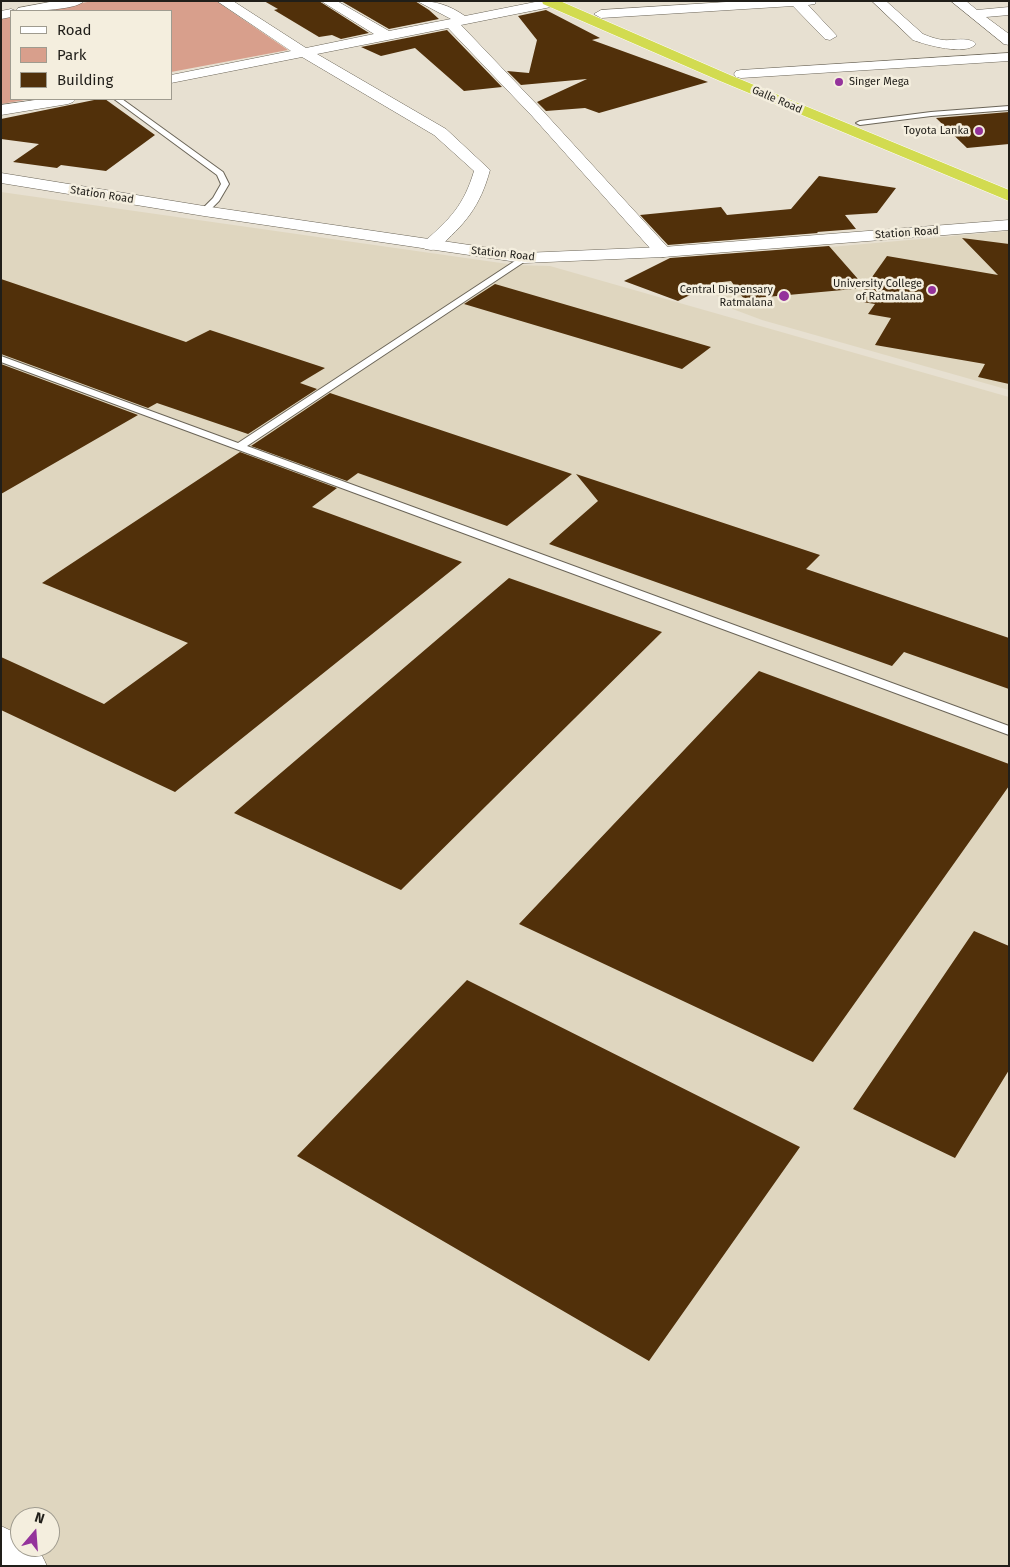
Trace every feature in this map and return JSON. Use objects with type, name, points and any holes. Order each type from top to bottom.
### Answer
[{"type":"highway","name":"Galle Road","points":[[571,1],[741,74],[1009,184]]},
{"type":"highway","name":"Galle Road","points":[[549,2],[725,78],[1009,196]]},
{"type":"street","points":[[28,10],[78,1]]},
{"type":"street","points":[[223,1],[303,52],[440,132],[482,170],[476,192],[462,217],[430,245]]},
{"type":"street","points":[[327,1],[387,36]]},
{"type":"street","points":[[423,1],[447,10],[664,252]]},
{"type":"street","points":[[878,1],[918,37],[926,41],[942,44],[1008,40]]},
{"type":"street","points":[[957,1],[1008,40]]},
{"type":"street","points":[[172,79],[549,2]]},
{"type":"street","points":[[601,14],[804,2],[830,36]]},
{"type":"street","points":[[974,14],[1009,11]]},
{"type":"street","points":[[741,74],[1009,57]]},
{"type":"street","points":[[1,110],[62,100]]},
{"type":"street","name":"Station Road","points":[[1,178],[204,211],[524,258],[664,252],[1009,226]]},
{"type":"street","points":[[1,1546],[26,1566]]},
{"type":"lane","points":[[119,100],[220,174],[224,184],[216,199],[204,211]]},
{"type":"lane","points":[[860,123],[931,114],[1009,108]]},
{"type":"lane","points":[[239,447],[524,258]]},
{"type":"lane","points":[[1,359],[1009,731]]},
{"type":"shaded area","points":[[1,192],[515,265],[550,266],[1009,397],[1009,1566],[26,1566],[15,1557],[60,1557],[60,1507],[10,1507],[10,1553],[1,1546]]},
{"type":"shaded area","name":"University College of Ratmalana","points":[[1009,231],[1009,390],[762,320],[730,308],[706,285],[686,260]]},
{"type":"green space","points":[[93,1],[216,1],[288,50],[172,72],[172,10],[42,10]]},
{"type":"green space","points":[[10,16],[10,100],[25,100],[1,104],[1,17]]},
{"type":"building","points":[[264,1],[319,1],[369,33],[341,39],[332,35],[319,37],[274,10],[278,9]]},
{"type":"building","points":[[341,1],[415,1],[439,19],[389,29]]},
{"type":"building","points":[[546,10],[600,38],[592,40],[708,82],[599,113],[585,108],[546,111],[537,102],[587,79],[521,85],[507,71],[529,73],[537,40],[518,16]]},
{"type":"building","points":[[447,30],[502,87],[464,91],[415,48],[381,56],[361,47]]},
{"type":"building","points":[[94,100],[106,100],[155,135],[106,171],[61,165],[57,168],[13,162],[39,144],[1,139],[1,119]]},
{"type":"building","name":"Toyota Lanka","points":[[1009,112],[1009,144],[967,148],[936,118]]},
{"type":"building","points":[[819,176],[896,188],[877,213],[845,215],[856,229],[668,245],[640,215],[721,207],[727,215],[791,209]]},
{"type":"building","name":"University College of Ratmalana","points":[[962,238],[1009,244],[1009,384],[978,377],[985,364],[875,345],[891,318],[868,314],[875,304],[856,301],[865,288],[744,299],[731,281],[714,283],[678,301],[624,281],[670,258],[829,246],[865,287],[887,256],[998,275]]},
{"type":"building","points":[[1,279],[186,342],[210,330],[325,368],[300,383],[317,389],[248,434],[157,403],[148,408],[1,354]]},
{"type":"building","points":[[495,284],[711,347],[682,369],[464,304]]},
{"type":"building","points":[[1,364],[138,415],[1,494]]},
{"type":"building","points":[[330,393],[572,474],[507,526],[358,473],[347,481],[251,446]]},
{"type":"building","points":[[240,452],[337,488],[312,507],[462,562],[175,792],[1,710],[1,657],[104,704],[188,643],[42,583]]},
{"type":"building","points":[[576,474],[820,555],[806,569],[1009,638],[1009,689],[904,652],[892,666],[549,544],[598,501]]},
{"type":"building","points":[[509,578],[662,632],[401,890],[234,813]]},
{"type":"building","points":[[759,671],[1009,764],[1009,786],[813,1062],[519,924]]},
{"type":"building","points":[[974,931],[1009,946],[1009,1070],[955,1158],[853,1109]]},
{"type":"building","points":[[467,980],[800,1147],[649,1361],[297,1156]]},
{"type":"place","name":"Singer Mega","points":[[839,82]]},
{"type":"place","name":"Toyota Lanka","points":[[979,131]]},
{"type":"place","name":"University College of Ratmalana","points":[[932,290]]},
{"type":"place","name":"Central Dispensary Ratmalana","points":[[784,296]]}]
